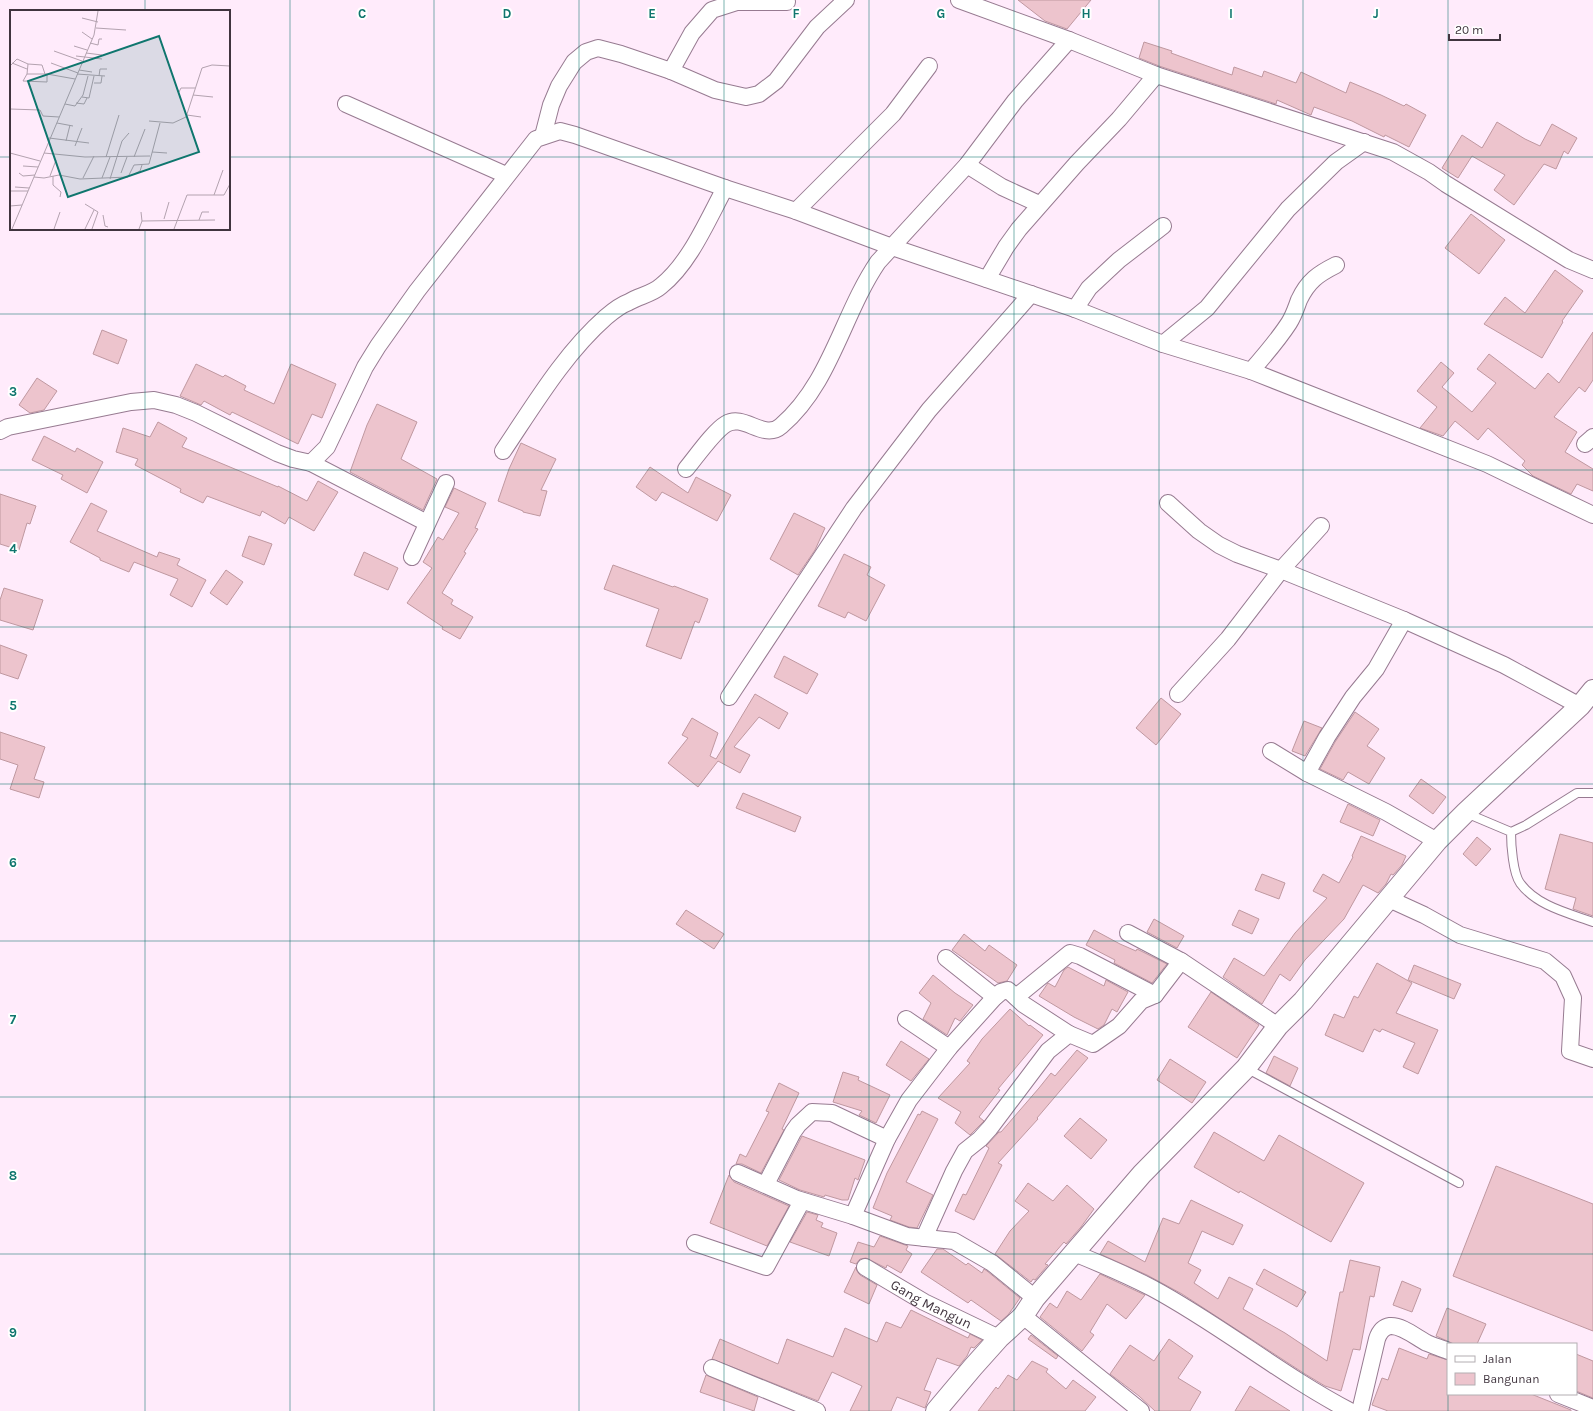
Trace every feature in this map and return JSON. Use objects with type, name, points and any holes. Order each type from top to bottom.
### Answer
[{"type":"street","points":[[544,136],[551,105],[559,86],[574,62],[586,52],[598,48],[621,54],[671,71],[715,90],[746,97],[759,94],[776,81],[817,27],[846,0]]},
{"type":"street","points":[[959,0],[985,5],[1156,75],[1393,152],[1413,162],[1569,260],[1593,270]]},
{"type":"street","points":[[671,71],[692,33],[712,10],[737,2],[787,2]]},
{"type":"street","points":[[686,469],[716,433],[726,424],[735,421],[773,431],[780,427],[816,385],[826,367],[866,279],[878,262],[967,165],[1015,101],[1069,40]]},
{"type":"street","points":[[796,211],[892,114],[928,66]]},
{"type":"street","points":[[987,279],[1018,229],[1039,204],[1119,119],[1156,75]]},
{"type":"street","points":[[346,104],[506,175]]},
{"type":"street","points":[[311,462],[327,446],[365,367],[417,290],[506,175],[536,139],[560,131],[796,211],[892,247],[1075,309],[1163,344],[1252,371],[1487,464],[1593,515]]},
{"type":"street","points":[[1163,344],[1207,308],[1288,209],[1336,162],[1364,142]]},
{"type":"street","points":[[967,165],[1002,187],[1039,204]]},
{"type":"street","points":[[503,451],[544,391],[578,346],[607,316],[628,302],[661,287],[674,274],[689,254],[725,188]]},
{"type":"street","points":[[1075,309],[1089,288],[1163,226]]},
{"type":"street","points":[[1252,371],[1276,343],[1292,317],[1299,300],[1309,283],[1319,274],[1336,265]]},
{"type":"street","points":[[729,697],[854,508],[929,410],[1030,294]]},
{"type":"street","points":[[0,430],[8,427],[131,402],[154,400],[176,405],[277,453],[293,459],[311,462],[427,523]]},
{"type":"street","points":[[412,557],[446,483]]},
{"type":"street","points":[[1168,503],[1199,531],[1219,545],[1237,554],[1404,620],[1504,665],[1580,706]]},
{"type":"street","points":[[1178,694],[1228,639],[1280,570],[1321,526]]},
{"type":"street","points":[[1307,773],[1327,737],[1353,697],[1376,669],[1404,620]]},
{"type":"street","points":[[936,1411],[973,1366],[999,1338],[1023,1316],[1035,1298],[1142,1174],[1246,1068],[1278,1026],[1303,1001],[1437,841],[1580,706],[1593,690]]},
{"type":"street","points":[[1271,751],[1307,773],[1386,812],[1437,841]]},
{"type":"street","points":[[1389,899],[1424,915],[1460,935],[1545,961],[1563,976],[1573,998],[1570,1051],[1593,1059]]},
{"type":"street","points":[[1128,933],[1181,961],[1278,1026]]},
{"type":"street","points":[[1016,997],[1070,953],[1080,956],[1155,995]]},
{"type":"street","points":[[946,958],[995,997]]},
{"type":"street","points":[[853,1216],[887,1139],[909,1100],[949,1048],[1001,992],[1008,990],[1069,1034],[1093,1044],[1119,1026],[1141,1001],[1155,995],[1181,961]]},
{"type":"street","points":[[906,1018],[949,1048]]},
{"type":"street","points":[[924,1238],[954,1171],[965,1151],[980,1139],[990,1128],[1048,1051],[1069,1034]]},
{"type":"street","points":[[766,1184],[793,1132],[812,1112],[832,1113],[887,1139]]},
{"type":"street","points":[[738,1173],[802,1201],[853,1216],[907,1236],[954,1241],[992,1263],[1035,1298]]},
{"type":"street","points":[[695,1243],[766,1267],[802,1201]]},
{"type":"street","points":[[1074,1253],[1152,1288],[1219,1329],[1304,1385],[1350,1411]]},
{"type":"street","name":"Gang Mangun","points":[[865,1267],[924,1302],[999,1338]]},
{"type":"street","points":[[1023,1316],[1142,1411]]},
{"type":"street","points":[[1360,1411],[1378,1335],[1384,1328],[1390,1326],[1398,1328],[1447,1351]]},
{"type":"street","points":[[712,1368],[817,1411]]},
{"type":"street","points":[[1560,1395],[1593,1408]]},
{"type":"lane","points":[[1466,812],[1510,832],[1526,825],[1577,793],[1593,793]]},
{"type":"lane","points":[[1510,832],[1512,850],[1520,883],[1537,900],[1564,912],[1593,922]]},
{"type":"lane","points":[[1246,1068],[1459,1184]]},
{"type":"building","points":[[1018,0],[1091,0],[1067,29],[1045,21]]},
{"type":"building","points":[[1144,42],[1172,51],[1171,53],[1232,75],[1234,67],[1262,77],[1264,71],[1296,83],[1301,72],[1346,93],[1350,82],[1404,106],[1406,104],[1426,115],[1409,147],[1385,135],[1384,137],[1352,121],[1314,107],[1311,115],[1277,100],[1276,104],[1159,66],[1139,58]]},
{"type":"building","points":[[1497,122],[1540,146],[1552,124],[1577,138],[1568,154],[1564,151],[1556,169],[1544,164],[1514,205],[1494,190],[1505,175],[1472,156],[1458,178],[1442,168],[1462,135],[1482,148]]},
{"type":"building","points":[[1471,214],[1505,240],[1479,274],[1445,248]]},
{"type":"building","points":[[1555,270],[1583,291],[1562,321],[1563,322],[1542,358],[1484,324],[1505,297],[1525,313]]},
{"type":"building","points":[[102,330],[127,340],[118,364],[93,354]]},
{"type":"building","points":[[1593,332],[1593,380],[1585,392],[1579,387],[1554,417],[1577,432],[1565,452],[1593,469],[1593,491],[1577,484],[1571,494],[1533,476],[1522,465],[1525,461],[1488,428],[1478,440],[1455,421],[1443,436],[1420,428],[1437,407],[1417,391],[1441,362],[1454,373],[1442,387],[1472,412],[1496,383],[1477,369],[1489,354],[1535,389],[1548,373],[1559,383]]},
{"type":"building","points":[[196,364],[223,377],[225,375],[246,386],[244,390],[274,404],[291,364],[336,384],[322,418],[312,414],[298,444],[232,412],[230,415],[204,401],[201,405],[180,396]]},
{"type":"building","points":[[37,378],[57,391],[44,410],[30,413],[19,405]]},
{"type":"building","points":[[377,404],[417,422],[401,459],[437,479],[423,510],[350,472],[367,425]]},
{"type":"building","points":[[158,422],[187,438],[182,447],[278,486],[307,501],[318,481],[338,492],[314,531],[289,517],[285,524],[262,511],[260,516],[207,496],[203,503],[180,492],[181,489],[135,465],[138,459],[116,452],[123,428],[150,437]]},
{"type":"building","points":[[44,436],[75,452],[77,448],[103,462],[87,493],[61,479],[63,475],[32,460]]},
{"type":"building","points":[[521,443],[556,459],[541,490],[547,491],[540,516],[523,512],[498,501],[509,469]]},
{"type":"building","points":[[650,467],[688,493],[696,477],[731,495],[717,521],[662,492],[656,501],[636,487]]},
{"type":"building","points":[[454,488],[486,503],[475,528],[478,529],[464,552],[466,553],[442,593],[453,600],[451,604],[473,617],[460,639],[442,629],[443,627],[407,603],[432,568],[423,562],[438,537],[443,540],[459,513],[445,507]]},
{"type":"building","points":[[0,494],[36,506],[30,524],[27,523],[19,550],[0,544]]},
{"type":"building","points":[[91,503],[107,511],[97,531],[157,557],[159,552],[180,559],[177,565],[206,580],[192,607],[170,595],[178,579],[134,562],[129,572],[100,560],[100,558],[70,542]]},
{"type":"building","points":[[794,513],[825,528],[815,550],[798,575],[770,559]]},
{"type":"building","points":[[249,536],[272,544],[264,565],[242,556]]},
{"type":"building","points":[[364,552],[398,568],[388,590],[354,575]]},
{"type":"building","points":[[844,554],[871,567],[867,575],[885,585],[866,621],[848,612],[845,618],[818,606]]},
{"type":"building","points":[[613,565],[708,599],[699,623],[695,621],[681,659],[646,646],[659,609],[604,589]]},
{"type":"building","points":[[226,570],[243,582],[227,605],[210,593]]},
{"type":"building","points":[[4,588],[43,600],[33,630],[0,620],[0,600]]},
{"type":"building","points":[[0,645],[27,655],[18,679],[0,673]]},
{"type":"building","points":[[784,656],[818,674],[807,694],[774,677]]},
{"type":"building","points":[[755,694],[788,713],[779,729],[759,717],[734,747],[750,755],[740,773],[718,761],[698,787],[668,763],[688,738],[682,735],[692,718],[718,733],[710,756],[716,759]]},
{"type":"building","points":[[1161,698],[1181,714],[1156,745],[1136,728]]},
{"type":"building","points":[[1355,712],[1379,729],[1367,746],[1385,758],[1369,784],[1348,772],[1343,780],[1320,769],[1335,742]]},
{"type":"building","points":[[1304,721],[1322,728],[1305,756],[1292,751]]},
{"type":"building","points":[[0,732],[45,747],[34,779],[44,782],[39,798],[10,789],[18,765],[0,759]]},
{"type":"building","points":[[1421,779],[1446,797],[1433,814],[1409,796]]},
{"type":"building","points":[[743,793],[801,817],[795,832],[736,808]]},
{"type":"building","points":[[1348,804],[1380,820],[1373,836],[1340,822]]},
{"type":"building","points":[[1560,834],[1593,843],[1593,916],[1573,909],[1576,898],[1545,889]]},
{"type":"building","points":[[1361,836],[1406,856],[1402,865],[1393,875],[1391,874],[1386,884],[1378,893],[1363,885],[1344,919],[1305,960],[1290,981],[1280,974],[1262,1004],[1223,977],[1234,958],[1264,976],[1295,933],[1327,898],[1313,891],[1323,874],[1339,883],[1353,857],[1352,856]]},
{"type":"building","points":[[1477,837],[1491,849],[1476,866],[1463,854]]},
{"type":"building","points":[[1262,874],[1285,883],[1279,899],[1255,890]]},
{"type":"building","points":[[686,910],[724,934],[714,949],[676,924]]},
{"type":"building","points":[[1239,910],[1259,919],[1252,934],[1232,925]]},
{"type":"building","points":[[1154,919],[1184,936],[1177,948],[1147,932]]},
{"type":"building","points":[[1094,930],[1120,944],[1136,951],[1137,949],[1167,964],[1152,983],[1114,963],[1115,960],[1086,945]]},
{"type":"building","points":[[964,934],[985,951],[989,945],[1017,965],[1007,981],[998,983],[952,950]]},
{"type":"building","points":[[1377,963],[1412,983],[1396,1013],[1438,1030],[1418,1074],[1403,1067],[1415,1043],[1382,1029],[1380,1032],[1374,1029],[1363,1052],[1325,1035],[1334,1014],[1344,1018],[1354,996],[1358,998]]},
{"type":"building","points":[[1414,965],[1461,984],[1454,999],[1408,980]]},
{"type":"building","points":[[1068,967],[1104,986],[1106,980],[1128,992],[1117,1012],[1112,1009],[1104,1025],[1098,1029],[1074,1017],[1039,996],[1048,983],[1055,987],[1064,970]]},
{"type":"building","points":[[933,975],[973,1005],[960,1021],[955,1018],[947,1035],[923,1019],[931,1003],[919,993]]},
{"type":"building","points":[[1211,992],[1259,1025],[1237,1058],[1188,1027]]},
{"type":"building","points":[[1010,1009],[1029,1026],[1030,1025],[1043,1035],[998,1089],[1000,1090],[979,1117],[984,1121],[970,1135],[955,1123],[961,1112],[938,1098],[970,1063],[967,1061],[982,1039]]},
{"type":"building","points":[[901,1041],[929,1059],[911,1081],[886,1065]]},
{"type":"building","points":[[1077,1050],[1088,1058],[1037,1118],[1038,1119],[998,1163],[1002,1165],[974,1220],[955,1211],[963,1194],[966,1195],[989,1148],[986,1146],[999,1132],[1001,1132],[1051,1073],[1055,1076]]},
{"type":"building","points":[[1274,1056],[1298,1068],[1290,1086],[1266,1073]]},
{"type":"building","points":[[1170,1059],[1206,1082],[1192,1103],[1157,1080]]},
{"type":"building","points":[[843,1072],[859,1077],[858,1080],[890,1095],[876,1123],[859,1115],[862,1111],[833,1102]]},
{"type":"building","points":[[779,1083],[799,1093],[782,1129],[784,1130],[761,1173],[742,1164],[736,1164],[740,1154],[746,1157],[769,1112],[766,1111]]},
{"type":"building","points":[[922,1111],[938,1119],[906,1182],[933,1195],[917,1228],[909,1227],[890,1220],[892,1216],[873,1208],[887,1173],[918,1114],[920,1115]]},
{"type":"building","points":[[1080,1118],[1107,1140],[1091,1159],[1064,1136]]},
{"type":"building","points":[[1214,1132],[1264,1161],[1279,1135],[1364,1183],[1331,1242],[1194,1167]]},
{"type":"building","points":[[802,1136],[865,1160],[858,1180],[855,1178],[848,1200],[842,1200],[825,1195],[824,1197],[800,1190],[779,1180]]},
{"type":"building","points":[[1496,1166],[1593,1204],[1593,1331],[1453,1276]]},
{"type":"building","points":[[729,1175],[734,1182],[789,1206],[767,1246],[710,1223]]},
{"type":"building","points":[[1028,1183],[1053,1201],[1067,1185],[1094,1209],[1081,1227],[1066,1244],[1064,1242],[1045,1264],[1048,1265],[1035,1280],[1033,1279],[1031,1282],[995,1254],[1010,1231],[1029,1211],[1015,1201]]},
{"type":"building","points":[[1191,1200],[1243,1225],[1233,1245],[1202,1231],[1188,1263],[1201,1270],[1194,1283],[1218,1299],[1229,1277],[1253,1289],[1243,1309],[1285,1333],[1327,1361],[1340,1292],[1343,1292],[1350,1260],[1380,1267],[1374,1297],[1370,1296],[1360,1350],[1353,1349],[1341,1391],[1325,1386],[1305,1374],[1182,1294],[1147,1275],[1100,1254],[1108,1241],[1145,1262],[1163,1218],[1179,1224]]},
{"type":"building","points":[[807,1212],[818,1215],[816,1220],[823,1223],[821,1227],[837,1233],[829,1256],[790,1242]]},
{"type":"building","points":[[880,1236],[908,1246],[906,1250],[912,1254],[901,1273],[887,1265],[886,1268],[866,1258],[860,1259],[856,1264],[850,1262],[858,1242],[874,1247]]},
{"type":"building","points":[[937,1249],[943,1249],[966,1265],[968,1263],[982,1273],[984,1269],[1020,1298],[1008,1315],[1001,1321],[971,1300],[968,1303],[921,1272]]},
{"type":"building","points":[[856,1267],[860,1275],[877,1285],[869,1304],[844,1292]]},
{"type":"building","points":[[1264,1269],[1306,1292],[1297,1307],[1256,1284]]},
{"type":"building","points":[[1100,1274],[1145,1295],[1126,1319],[1107,1304],[1090,1332],[1094,1335],[1082,1351],[1040,1317],[1050,1303],[1057,1308],[1067,1291],[1081,1300]]},
{"type":"building","points":[[1402,1281],[1421,1289],[1412,1312],[1393,1305]]},
{"type":"building","points":[[1447,1308],[1486,1324],[1477,1343],[1452,1343],[1436,1336]]},
{"type":"building","points":[[911,1310],[968,1338],[970,1334],[982,1340],[974,1348],[971,1347],[967,1356],[959,1366],[937,1358],[924,1390],[931,1392],[925,1408],[897,1397],[891,1411],[850,1411],[862,1386],[832,1372],[818,1401],[712,1359],[720,1339],[778,1364],[787,1339],[833,1357],[845,1328],[877,1342],[886,1322],[901,1328]]},
{"type":"building","points":[[1031,1335],[1058,1356],[1056,1359],[1028,1339]]},
{"type":"building","points":[[1169,1339],[1193,1356],[1178,1378],[1201,1392],[1190,1411],[1155,1411],[1139,1396],[1110,1374],[1130,1345],[1154,1361]]},
{"type":"building","points":[[1399,1348],[1427,1359],[1429,1354],[1447,1360],[1447,1395],[1534,1395],[1571,1411],[1388,1411],[1372,1405],[1382,1378],[1388,1380]]},
{"type":"building","points":[[1577,1354],[1593,1361],[1593,1398],[1577,1391]]},
{"type":"building","points":[[1032,1361],[1048,1369],[1046,1372],[1066,1389],[1073,1380],[1096,1397],[1085,1411],[978,1411],[996,1387],[998,1389],[1008,1375],[1017,1380]]},
{"type":"building","points":[[706,1375],[758,1397],[754,1411],[700,1392]]},
{"type":"building","points":[[1250,1386],[1290,1411],[1235,1411]]}]
